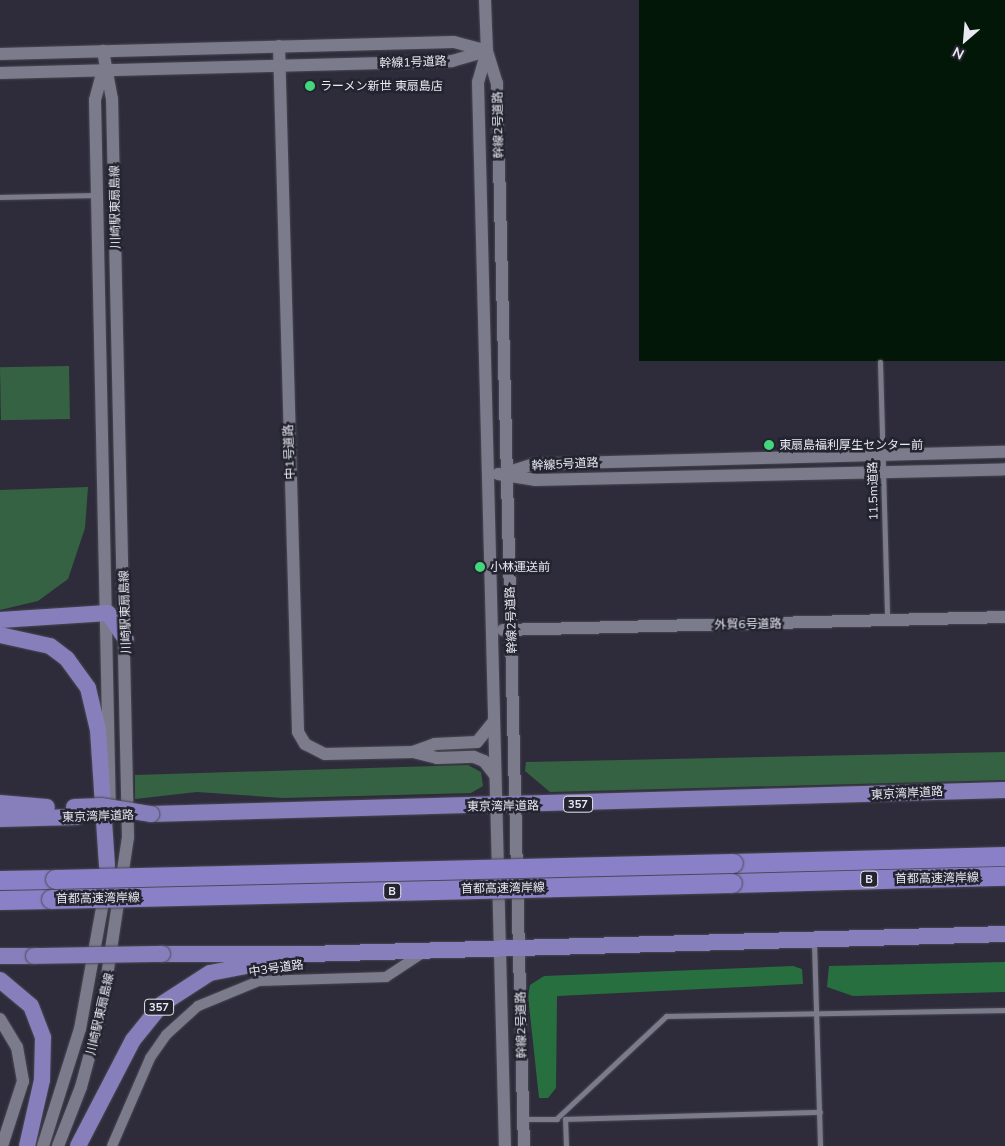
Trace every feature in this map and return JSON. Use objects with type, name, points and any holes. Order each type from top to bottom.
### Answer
[{"type":"highway","points":[[0,620],[108,613],[126,640]]},
{"type":"highway","points":[[0,635],[38,640],[59,652],[80,675],[94,702],[107,866]]},
{"type":"highway","name":"東京湾岸道路","points":[[0,819],[75,812],[151,814],[495,806],[1005,790]]},
{"type":"highway","points":[[0,803],[75,812]]},
{"type":"highway","name":"首都高速湾岸線","points":[[0,880],[1005,856]]},
{"type":"highway","name":"首都高速湾岸線","points":[[0,900],[1005,876]]},
{"type":"highway","name":"357","points":[[0,956],[308,954],[499,946],[1005,934]]},
{"type":"highway","name":"357","points":[[78,1146],[133,1040],[171,996],[198,978],[230,966],[308,954]]},
{"type":"highway","points":[[0,980],[31,1006],[43,1038],[42,1080],[27,1146]]},
{"type":"street","points":[[485,0],[487,51]]},
{"type":"street","name":"幹線1号道路","points":[[0,54],[454,42],[487,51]]},
{"type":"street","name":"中1号道路","points":[[279,46],[298,732],[305,744],[325,754],[414,752],[437,758],[480,758],[495,776]]},
{"type":"street","name":"川崎駅東扇島線","points":[[43,1146],[82,1021],[107,866],[111,758],[96,100],[103,70],[103,51]]},
{"type":"street","name":"幹線1号道路","points":[[0,73],[452,61],[487,51]]},
{"type":"street","name":"幹線2号道路","points":[[487,51],[497,83],[524,1146]]},
{"type":"street","name":"幹線2号道路","points":[[487,51],[478,82],[505,1146]]},
{"type":"street","name":"川崎駅東扇島線","points":[[58,1146],[93,1047],[119,916],[128,837],[126,640],[112,100],[103,70]]},
{"type":"street","name":"幹線5号道路","points":[[506,473],[532,464],[1005,452]]},
{"type":"street","name":"幹線5号道路","points":[[506,473],[535,480],[1005,470]]},
{"type":"street","points":[[488,474],[506,473]]},
{"type":"street","name":"外貿6号道路","points":[[492,630],[1005,617]]},
{"type":"street","name":"中1号道路","points":[[414,752],[435,744],[477,742],[494,722]]},
{"type":"street","name":"中3号道路","points":[[112,1146],[150,1058],[166,1035],[198,1006],[259,981],[299,976],[386,977],[430,948]]},
{"type":"street","points":[[0,1019],[17,1047],[23,1082],[2,1146]]},
{"type":"lane","points":[[0,197],[98,194]]},
{"type":"lane","name":"11.5m道路","points":[[880,362],[886,620]]},
{"type":"lane","points":[[814,939],[820,1146]]},
{"type":"lane","points":[[556,1119],[666,1016],[1005,1010]]},
{"type":"lane","points":[[523,1119],[820,1112]]},
{"type":"lane","points":[[565,1119],[566,1146]]},
{"type":"green space","points":[[69,366],[70,419],[1,420],[0,367]]},
{"type":"green space","points":[[88,487],[85,528],[68,579],[38,601],[0,610],[0,490]]},
{"type":"green space","points":[[1005,752],[1005,780],[550,792],[525,771],[526,762]]},
{"type":"green space","points":[[468,765],[481,772],[483,786],[471,793],[283,798],[197,792],[135,799],[135,775]]},
{"type":"green space","points":[[1005,962],[1005,992],[853,996],[827,987],[829,966]]},
{"type":"green space","points":[[793,966],[802,969],[803,984],[557,996],[556,1088],[548,1098],[539,1098],[528,996],[530,985],[544,976]]},
{"type":"shaded area","points":[[639,0],[1005,0],[1005,361],[639,361]]},
{"type":"place","name":"ラーメン新世 東扇島店","points":[[310,86]]},
{"type":"place","name":"東扇島福利厚生センター前","points":[[769,445]]},
{"type":"place","name":"小林運送前","points":[[480,567]]}]
